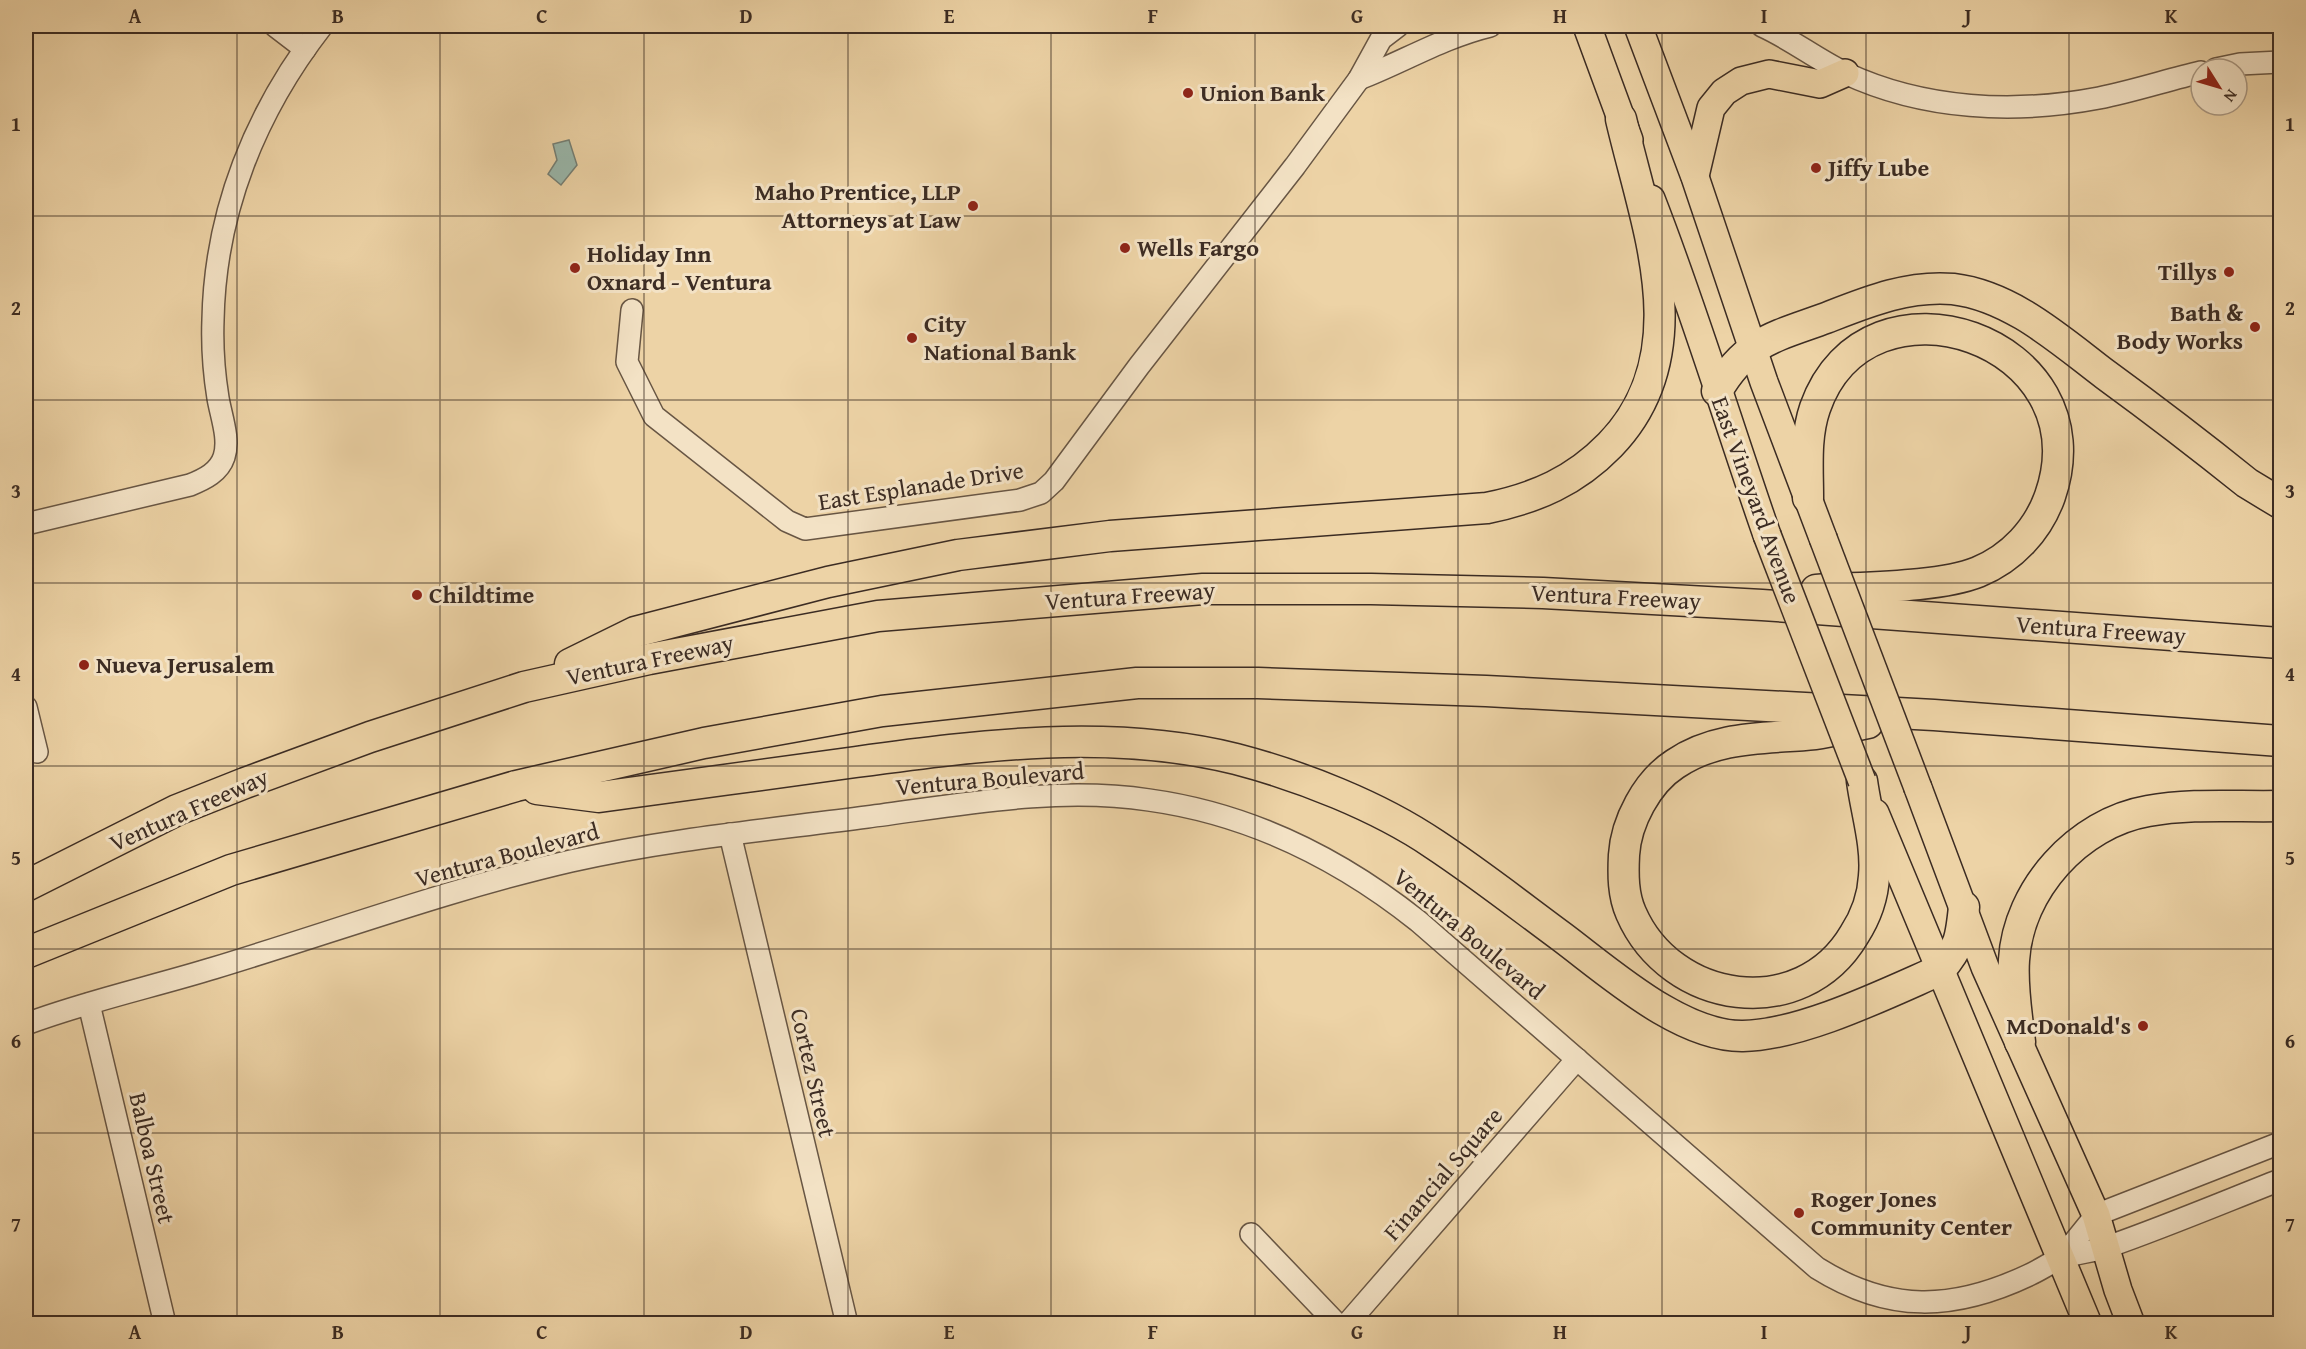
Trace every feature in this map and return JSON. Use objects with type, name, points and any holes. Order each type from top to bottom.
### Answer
[{"type":"highway","points":[[524,687],[635,632],[828,582],[958,555],[1110,536],[1487,508],[1521,501],[1546,492],[1580,472],[1616,439],[1642,403],[1656,367],[1661,327],[1658,278],[1621,119]]},
{"type":"highway","points":[[1716,391],[1730,368],[1753,347],[1885,296],[1919,289],[1980,295],[2006,306],[2047,330],[2247,483],[2280,503]]},
{"type":"highway","points":[[1762,605],[1806,591],[1961,578],[2002,559],[2034,528],[2050,495],[2057,459],[2051,415],[2030,376],[2008,355],[1983,340],[1940,329],[1911,330],[1884,337],[1847,360],[1821,394],[1809,434],[1808,498]]},
{"type":"highway","name":"Ventura Freeway","points":[[26,886],[177,810],[370,737],[524,687],[649,659],[878,616],[1203,589],[1371,589],[1543,593],[1762,605],[2280,643]]},
{"type":"highway","points":[[26,953],[231,870],[516,786],[704,744],[882,711],[1137,683],[1258,683],[1486,691],[1910,714],[2280,741]]},
{"type":"highway","points":[[1862,782],[1875,876],[1865,917],[1846,949],[1823,972],[1791,987],[1754,993],[1728,993],[1698,982],[1672,967],[1649,943],[1630,913],[1623,881],[1625,839],[1638,803],[1674,764],[1714,744],[1760,737],[1816,734],[1910,714]]},
{"type":"highway","points":[[516,786],[599,797],[987,745],[1094,742],[1163,747],[1235,759],[1305,782],[1376,812],[1431,842],[1635,991],[1677,1017],[1708,1030],[1741,1036],[1795,1028],[1940,970],[1955,953],[1961,940],[1964,907]]},
{"type":"highway","points":[[2020,1042],[2015,1003],[2014,959],[2021,924],[2034,896],[2051,870],[2075,845],[2121,818],[2146,811],[2169,808],[2280,806]]},
{"type":"main road","name":"East Vineyard Avenue","points":[[1587,26],[1684,285],[1716,391],[1767,535],[1862,782],[2062,1257]]},
{"type":"main road","name":"East Vineyard Avenue","points":[[1638,26],[1695,177],[1808,498],[1985,967],[2096,1215],[2108,1248],[2118,1290],[2132,1323]]},
{"type":"main road","points":[[1695,177],[1711,108],[1732,86],[1741,81],[1769,74],[1820,84],[1845,73]]},
{"type":"main road","points":[[2062,1257],[2088,1323]]},
{"type":"street","points":[[275,26],[305,49]]},
{"type":"street","points":[[26,524],[190,484],[203,480],[220,466],[227,445],[215,374],[213,321],[216,273],[225,221],[235,183],[253,138],[273,98],[322,26]]},
{"type":"street","name":"East Esplanade Drive","points":[[632,310],[627,362],[654,416],[787,521],[805,529],[1020,500],[1041,493],[1054,481],[1151,350],[1295,166],[1359,79],[1380,39],[1398,26]]},
{"type":"street","points":[[1359,79],[1396,65],[1466,32],[1490,26]]},
{"type":"street","points":[[1762,26],[1845,73],[1898,94],[1918,98],[2026,108],[2100,98],[2189,75]]},
{"type":"street","points":[[2249,64],[2280,62]]},
{"type":"street","points":[[26,707],[38,752]]},
{"type":"street","name":"Ventura Boulevard","points":[[26,1024],[566,862],[730,834],[1023,797],[1119,796],[1208,812],[1263,829],[1313,851],[1362,879],[1419,921],[1817,1268],[1842,1283],[1862,1292],[1897,1301],[1926,1303],[1956,1300],[2028,1276],[2062,1257]]},
{"type":"street","name":"Cortez Street","points":[[730,834],[847,1323]]},
{"type":"street","name":"Balboa Street","points":[[89,1004],[165,1323]]},
{"type":"street","name":"Financial Square","points":[[1347,1323],[1577,1059]]},
{"type":"street","points":[[2062,1257],[2096,1215],[2280,1143]]},
{"type":"street","points":[[2062,1257],[2108,1248],[2280,1180]]},
{"type":"street","points":[[1251,1234],[1337,1323]]},
{"type":"shaded area","points":[[569,140],[577,165],[561,185],[548,174],[557,160],[553,144]]},
{"type":"place","name":"Union Bank","points":[[1188,93]]},
{"type":"place","name":"Jiffy Lube","points":[[1816,168]]},
{"type":"place","name":"Maho Prentice, LLP Attorneys at Law","points":[[973,206]]},
{"type":"place","name":"Wells Fargo","points":[[1125,248]]},
{"type":"place","name":"Holiday Inn Oxnard - Ventura","points":[[575,268]]},
{"type":"place","name":"Tillys","points":[[2229,272]]},
{"type":"place","name":"Bath & Body Works","points":[[2255,327]]},
{"type":"place","name":"City National Bank","points":[[912,338]]},
{"type":"place","name":"Childtime","points":[[417,595]]},
{"type":"place","name":"Nueva Jerusalem","points":[[84,665]]},
{"type":"place","name":"McDonald's","points":[[2143,1026]]},
{"type":"place","name":"Roger Jones Community Center","points":[[1799,1213]]}]
